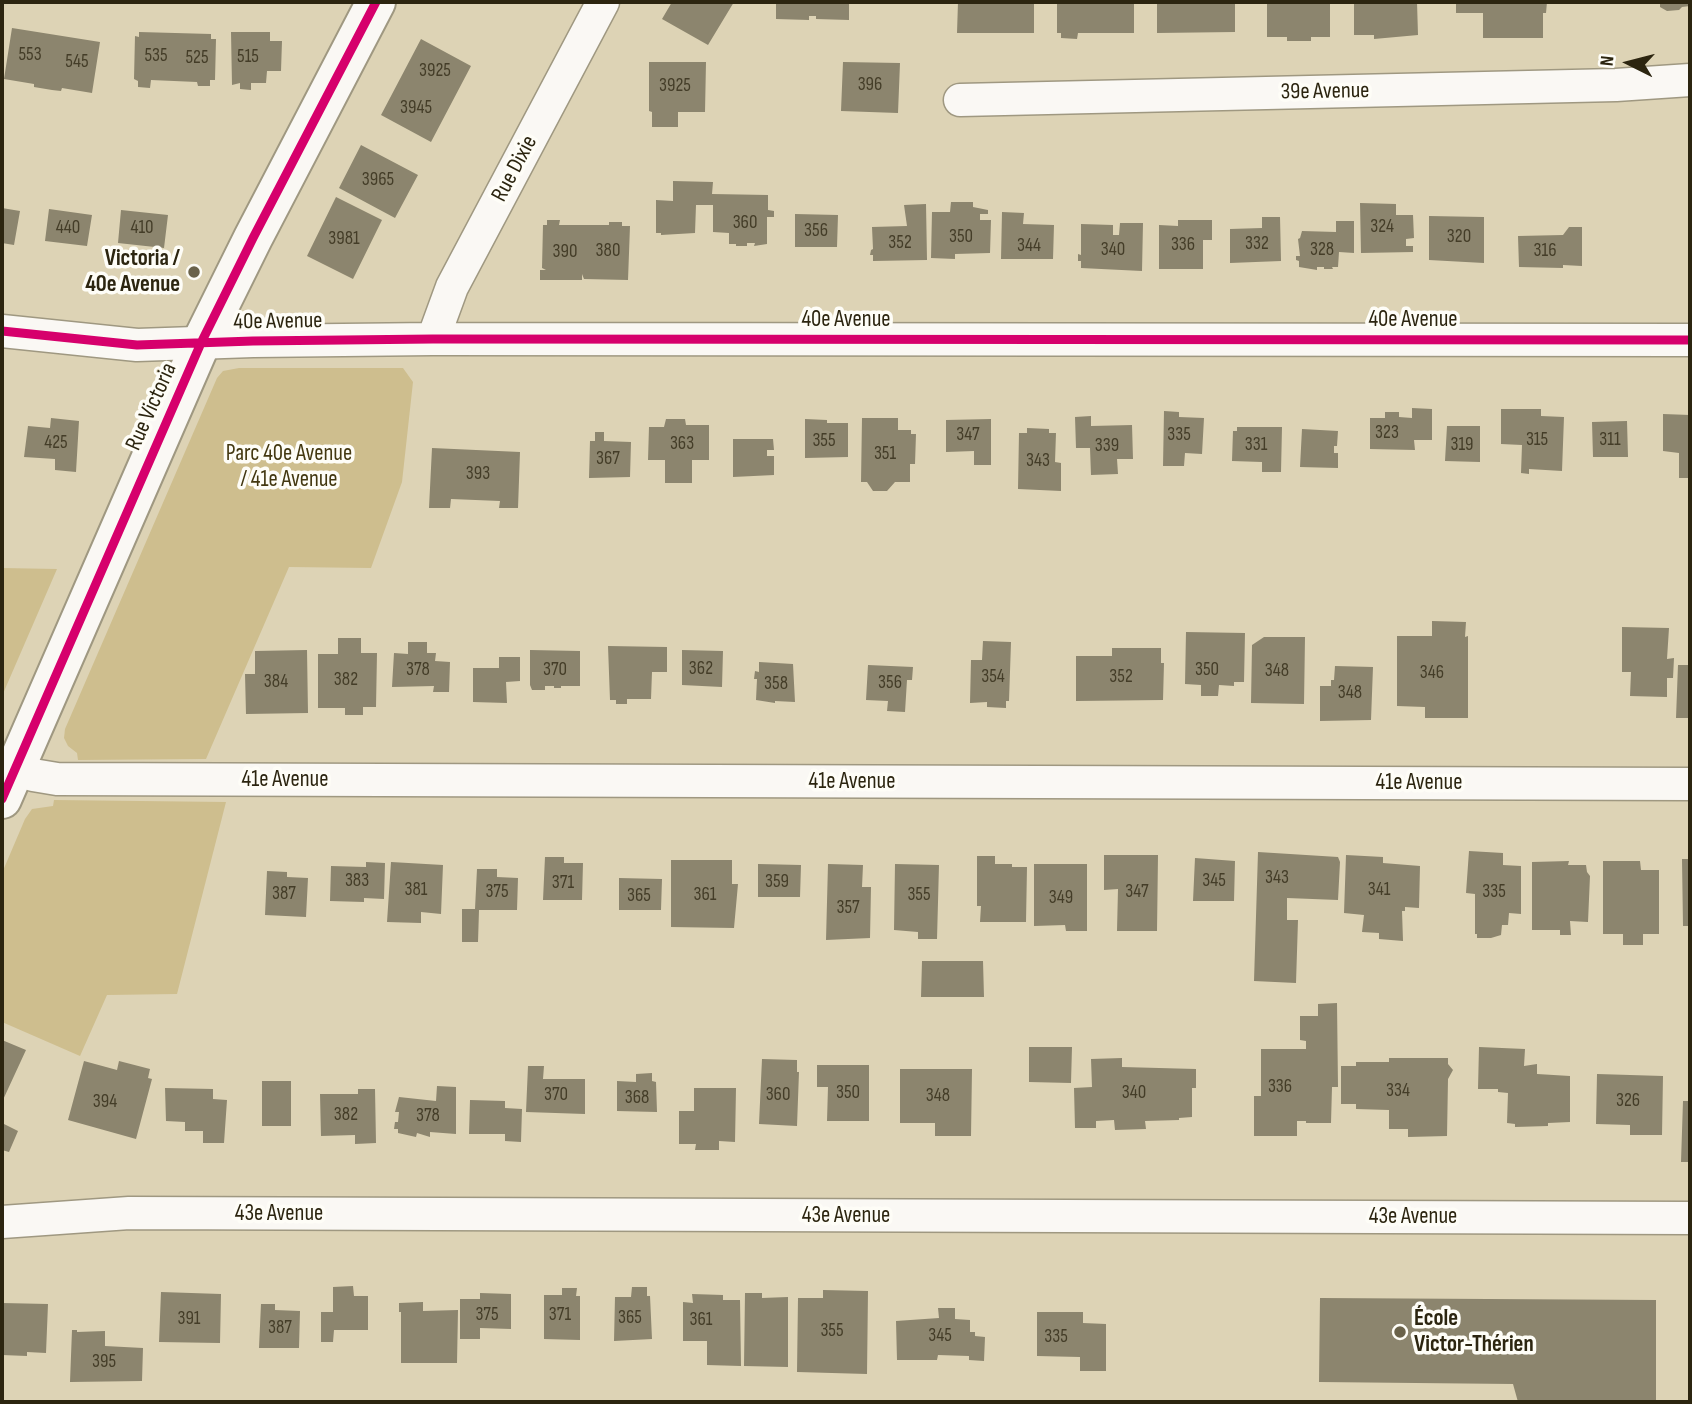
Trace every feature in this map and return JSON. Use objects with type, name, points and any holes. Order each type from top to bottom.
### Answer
[{"type":"main road","name":"Rue Victoria","points":[[9,783],[201,343],[376,2]]},
{"type":"street","name":"Rue Dixie","points":[[433,339],[452,287],[603,2]]},
{"type":"street","name":"39e Avenue","points":[[960,100],[1616,85],[1690,80]]},
{"type":"street","name":"40e Avenue","points":[[2,331],[138,345],[433,339],[1690,340]]},
{"type":"street","name":"41e Avenue","points":[[9,783],[33,775],[57,779],[1690,784]]},
{"type":"street","name":"43e Avenue","points":[[2,1222],[116,1213],[1690,1218]]},
{"type":"green space","name":"Parc 40e Avenue / 41e Avenue","points":[[239,368],[403,368],[413,382],[402,482],[371,568],[289,567],[206,759],[78,760],[77,753],[68,746],[64,738],[65,729],[217,378],[223,371]]},
{"type":"green space","points":[[2,568],[57,569],[2,696]]},
{"type":"green space","points":[[54,800],[226,802],[177,994],[107,995],[80,1056],[2,1022],[2,873],[32,809],[53,806]]},
{"type":"building","points":[[672,2],[734,2],[708,45],[662,19]]},
{"type":"building","points":[[776,2],[849,2],[849,20],[816,19],[816,16],[809,16],[809,20],[776,19]]},
{"type":"building","points":[[958,2],[1034,2],[1034,33],[957,33]]},
{"type":"building","points":[[1057,2],[1134,2],[1134,33],[1078,33],[1077,39],[1061,38],[1061,33],[1057,33]]},
{"type":"building","points":[[1157,2],[1235,2],[1235,32],[1157,33]]},
{"type":"building","points":[[1267,2],[1330,2],[1330,37],[1311,37],[1311,41],[1287,41],[1287,37],[1267,37]]},
{"type":"building","points":[[1354,2],[1417,2],[1418,35],[1374,39],[1374,35],[1354,35]]},
{"type":"building","points":[[1456,2],[1547,2],[1546,13],[1543,13],[1543,38],[1483,38],[1483,13],[1456,13]]},
{"type":"building","points":[[1660,2],[1690,2],[1690,6],[1667,11],[1660,7]]},
{"type":"building","points":[[12,28],[100,42],[92,93],[62,88],[61,91],[52,90],[4,79]]},
{"type":"building","points":[[139,32],[211,34],[211,39],[216,39],[215,80],[210,80],[210,86],[198,86],[197,82],[151,80],[150,88],[138,87],[138,81],[134,79],[135,36],[139,37]]},
{"type":"building","points":[[231,32],[270,32],[270,41],[282,41],[281,71],[267,71],[266,83],[251,83],[251,90],[240,89],[240,83],[232,85]]},
{"type":"building","points":[[421,39],[471,66],[431,142],[381,115]]},
{"type":"building","points":[[649,62],[706,62],[705,112],[678,112],[678,127],[652,127],[652,112],[649,111]]},
{"type":"building","points":[[843,62],[900,63],[898,113],[841,111]]},
{"type":"building","points":[[361,145],[418,175],[395,218],[339,188]]},
{"type":"building","points":[[673,181],[713,182],[712,194],[768,195],[768,210],[774,211],[774,217],[767,217],[767,244],[729,244],[729,233],[713,232],[713,205],[696,205],[695,233],[656,233],[656,200],[673,201]]},
{"type":"building","points":[[336,197],[382,220],[353,279],[307,256]]},
{"type":"building","points":[[951,202],[973,202],[973,207],[988,210],[988,214],[980,214],[980,220],[991,220],[990,253],[955,254],[955,259],[931,258],[932,212],[950,212]]},
{"type":"building","points":[[1360,203],[1396,204],[1396,215],[1413,215],[1414,238],[1406,239],[1406,246],[1413,246],[1413,252],[1361,253]]},
{"type":"building","points":[[926,204],[927,260],[873,261],[873,255],[870,255],[873,249],[872,227],[907,226],[904,205]]},
{"type":"building","points":[[2,208],[20,211],[14,245],[2,243]]},
{"type":"building","points":[[49,209],[92,215],[87,246],[45,241]]},
{"type":"building","points":[[121,210],[168,215],[164,248],[118,243]]},
{"type":"building","points":[[1002,212],[1024,213],[1023,224],[1054,225],[1053,259],[1001,259]]},
{"type":"building","points":[[795,214],[838,215],[837,247],[795,247]]},
{"type":"building","points":[[1429,216],[1484,217],[1484,263],[1429,260]]},
{"type":"building","points":[[1262,217],[1280,217],[1281,261],[1230,263],[1230,229],[1262,228]]},
{"type":"building","points":[[547,220],[560,220],[559,225],[609,225],[609,222],[622,222],[622,226],[630,226],[628,280],[584,279],[582,274],[582,280],[540,280],[540,270],[546,270],[542,268],[543,225],[547,225]]},
{"type":"building","points":[[1178,220],[1212,220],[1212,240],[1203,240],[1203,269],[1159,269],[1159,225],[1178,226]]},
{"type":"building","points":[[1336,221],[1354,221],[1354,253],[1339,252],[1338,267],[1332,267],[1333,269],[1299,267],[1296,256],[1300,256],[1298,239],[1302,231],[1336,232]]},
{"type":"building","points":[[1120,223],[1143,223],[1142,271],[1081,268],[1078,254],[1081,255],[1081,224],[1113,225],[1113,235],[1119,235]]},
{"type":"building","points":[[1569,227],[1582,227],[1582,266],[1519,267],[1518,236],[1563,235]]},
{"type":"building","points":[[1412,408],[1432,409],[1432,440],[1414,440],[1415,450],[1370,449],[1370,418],[1385,418],[1385,412],[1399,412],[1399,417],[1412,418]]},
{"type":"building","points":[[1501,409],[1541,409],[1541,416],[1564,417],[1562,471],[1529,469],[1529,474],[1521,473],[1522,445],[1501,444]]},
{"type":"building","points":[[1164,411],[1179,412],[1179,417],[1204,418],[1202,454],[1185,453],[1184,466],[1163,466]]},
{"type":"building","points":[[1663,414],[1690,415],[1690,478],[1679,478],[1679,453],[1663,451]]},
{"type":"building","points":[[1091,416],[1091,426],[1132,425],[1133,459],[1117,459],[1118,474],[1091,475],[1090,448],[1076,448],[1075,417]]},
{"type":"building","points":[[51,418],[79,421],[76,472],[55,470],[55,459],[24,457],[28,426],[50,428]]},
{"type":"building","points":[[862,418],[898,418],[898,430],[911,430],[911,434],[916,434],[915,464],[910,464],[910,482],[895,482],[887,491],[873,491],[867,482],[861,482]]},
{"type":"building","points":[[666,419],[685,419],[686,425],[709,425],[709,460],[692,460],[692,483],[665,483],[665,460],[648,460],[649,427],[664,427]]},
{"type":"building","points":[[805,419],[848,423],[848,457],[805,458]]},
{"type":"building","points":[[991,419],[991,465],[974,465],[974,451],[946,452],[946,420]]},
{"type":"building","points":[[1627,421],[1628,457],[1593,457],[1592,422]]},
{"type":"building","points":[[1447,426],[1480,426],[1480,462],[1445,461]]},
{"type":"building","points":[[1237,427],[1282,427],[1281,472],[1262,472],[1262,462],[1232,461],[1233,431],[1237,431]]},
{"type":"building","points":[[1027,428],[1049,429],[1049,433],[1056,433],[1055,462],[1061,463],[1061,491],[1018,489],[1019,433],[1027,433]]},
{"type":"building","points":[[1302,429],[1338,431],[1334,453],[1338,453],[1338,468],[1300,467]]},
{"type":"building","points":[[595,432],[604,432],[604,441],[631,442],[630,477],[589,478],[590,441],[595,441]]},
{"type":"building","points":[[733,439],[773,439],[774,450],[767,450],[767,456],[774,456],[774,475],[733,477]]},
{"type":"building","points":[[432,448],[520,452],[518,508],[499,508],[500,501],[451,499],[450,508],[429,508]]},
{"type":"building","points":[[1432,621],[1466,622],[1468,718],[1425,718],[1425,707],[1397,706],[1397,636],[1432,636]]},
{"type":"building","points":[[1622,627],[1669,628],[1667,659],[1674,658],[1673,678],[1667,678],[1667,697],[1630,696],[1631,672],[1622,672]]},
{"type":"building","points":[[1186,632],[1245,633],[1244,682],[1234,682],[1234,686],[1219,685],[1218,696],[1201,696],[1201,685],[1185,684]]},
{"type":"building","points":[[1264,637],[1305,637],[1304,704],[1251,703],[1252,645]]},
{"type":"building","points":[[338,638],[361,638],[361,653],[377,653],[376,707],[363,707],[363,715],[345,715],[345,708],[318,708],[318,654],[338,654]]},
{"type":"building","points":[[983,641],[1011,642],[1009,701],[1006,701],[1006,708],[987,707],[987,702],[970,703],[971,660],[982,660]]},
{"type":"building","points":[[408,642],[427,642],[427,653],[436,653],[435,661],[450,662],[449,692],[433,692],[434,686],[392,687],[394,653],[408,654]]},
{"type":"building","points":[[608,646],[667,647],[667,672],[652,672],[651,699],[627,699],[627,704],[616,704],[616,700],[610,700]]},
{"type":"building","points":[[1112,648],[1161,648],[1161,663],[1164,663],[1163,700],[1076,701],[1076,656],[1112,656]]},
{"type":"building","points":[[307,650],[308,713],[246,714],[245,674],[255,674],[255,651]]},
{"type":"building","points":[[530,650],[580,651],[580,686],[545,686],[545,690],[532,690]]},
{"type":"building","points":[[682,650],[723,651],[722,687],[682,685]]},
{"type":"building","points":[[499,657],[520,657],[520,681],[506,682],[507,703],[473,702],[473,668],[499,668]]},
{"type":"building","points":[[759,662],[793,664],[795,702],[756,700],[757,679],[754,679],[755,671],[759,672]]},
{"type":"building","points":[[868,665],[913,667],[912,680],[907,680],[905,712],[887,711],[888,701],[866,700]]},
{"type":"building","points":[[1678,665],[1690,665],[1690,718],[1676,718]]},
{"type":"building","points":[[1335,666],[1373,667],[1371,720],[1320,721],[1320,686],[1331,686]]},
{"type":"building","points":[[1469,851],[1503,853],[1503,865],[1521,866],[1521,914],[1509,913],[1508,925],[1502,925],[1501,935],[1477,938],[1475,934],[1475,894],[1466,893]]},
{"type":"building","points":[[1258,852],[1338,857],[1340,862],[1338,900],[1287,898],[1287,920],[1298,920],[1296,983],[1254,981]]},
{"type":"building","points":[[1104,855],[1158,855],[1157,931],[1117,931],[1118,889],[1104,890]]},
{"type":"building","points":[[1346,855],[1383,857],[1383,863],[1420,866],[1419,908],[1405,907],[1405,911],[1402,911],[1403,941],[1379,939],[1379,933],[1362,932],[1364,915],[1344,913]]},
{"type":"building","points":[[977,856],[995,856],[995,864],[1027,867],[1026,922],[980,922],[981,906],[977,906]]},
{"type":"building","points":[[545,857],[564,857],[564,863],[583,863],[582,900],[543,900]]},
{"type":"building","points":[[1195,858],[1235,861],[1234,901],[1193,901]]},
{"type":"building","points":[[1682,859],[1690,859],[1690,926],[1683,926]]},
{"type":"building","points":[[671,860],[732,860],[732,884],[738,884],[734,928],[671,927]]},
{"type":"building","points":[[1569,861],[1568,865],[1586,865],[1590,876],[1588,922],[1570,921],[1571,935],[1560,935],[1560,930],[1532,930],[1532,862]]},
{"type":"building","points":[[1603,861],[1640,861],[1641,870],[1659,870],[1659,934],[1643,934],[1643,945],[1623,945],[1623,934],[1603,934]]},
{"type":"building","points":[[366,862],[385,863],[384,899],[364,898],[364,902],[330,901],[331,866],[366,867]]},
{"type":"building","points":[[391,862],[443,865],[441,914],[421,912],[421,923],[387,922]]},
{"type":"building","points":[[758,864],[801,865],[800,897],[758,897]]},
{"type":"building","points":[[828,864],[863,865],[862,887],[871,887],[870,938],[826,940]]},
{"type":"building","points":[[895,864],[939,865],[937,939],[918,939],[918,932],[894,930]]},
{"type":"building","points":[[1034,864],[1087,864],[1087,931],[1066,931],[1065,925],[1034,926]]},
{"type":"building","points":[[477,869],[497,869],[497,877],[518,878],[517,910],[479,910],[478,942],[462,942],[462,909],[475,909]]},
{"type":"building","points":[[267,871],[287,872],[287,877],[308,878],[306,917],[265,915]]},
{"type":"building","points":[[619,878],[662,879],[661,910],[619,910]]},
{"type":"building","points":[[922,961],[983,961],[984,997],[921,997]]},
{"type":"building","points":[[1337,1003],[1338,1087],[1332,1087],[1331,1123],[1297,1121],[1297,1136],[1254,1136],[1254,1096],[1261,1096],[1261,1049],[1306,1049],[1306,1041],[1300,1040],[1300,1016],[1318,1016],[1318,1004]]},
{"type":"building","points":[[2,1040],[26,1050],[2,1102]]},
{"type":"building","points":[[1029,1047],[1072,1047],[1071,1083],[1029,1082]]},
{"type":"building","points":[[1479,1047],[1525,1049],[1524,1066],[1537,1064],[1537,1074],[1570,1076],[1570,1122],[1515,1127],[1515,1124],[1507,1123],[1508,1093],[1498,1092],[1498,1089],[1478,1089]]},
{"type":"building","points":[[1122,1058],[1122,1067],[1196,1069],[1196,1088],[1192,1088],[1192,1117],[1145,1121],[1146,1129],[1115,1130],[1114,1120],[1096,1121],[1096,1128],[1075,1128],[1074,1088],[1092,1087],[1091,1059]]},
{"type":"building","points":[[1389,1058],[1448,1058],[1448,1064],[1453,1070],[1448,1079],[1447,1136],[1408,1137],[1408,1129],[1389,1129],[1389,1110],[1356,1109],[1356,1104],[1341,1104],[1341,1066],[1356,1066],[1356,1062],[1389,1062]]},
{"type":"building","points":[[762,1059],[797,1060],[797,1126],[759,1124]]},
{"type":"building","points":[[84,1061],[117,1070],[119,1061],[150,1069],[148,1078],[152,1079],[136,1139],[68,1120]]},
{"type":"building","points":[[817,1065],[869,1065],[869,1121],[827,1121],[828,1087],[817,1087]]},
{"type":"building","points":[[528,1066],[544,1066],[543,1079],[585,1079],[585,1114],[526,1112]]},
{"type":"building","points":[[900,1069],[972,1069],[971,1136],[935,1136],[935,1123],[900,1123]]},
{"type":"building","points":[[652,1073],[652,1081],[656,1082],[657,1112],[617,1111],[617,1081],[636,1082],[636,1074]]},
{"type":"building","points":[[1597,1074],[1663,1076],[1662,1135],[1630,1135],[1630,1125],[1596,1124]]},
{"type":"building","points":[[262,1081],[291,1081],[291,1126],[262,1126]]},
{"type":"building","points":[[437,1086],[456,1087],[456,1134],[430,1132],[430,1137],[417,1133],[416,1137],[398,1133],[398,1129],[394,1129],[395,1122],[398,1122],[399,1112],[395,1112],[399,1097],[436,1101]]},
{"type":"building","points":[[165,1088],[213,1089],[213,1099],[227,1100],[224,1143],[203,1143],[203,1131],[185,1131],[185,1122],[166,1121]]},
{"type":"building","points":[[694,1088],[736,1088],[735,1142],[719,1141],[719,1150],[695,1150],[696,1144],[679,1144],[679,1111],[694,1111]]},
{"type":"building","points":[[358,1089],[375,1089],[376,1143],[355,1144],[355,1135],[321,1136],[320,1094],[358,1094]]},
{"type":"building","points":[[470,1100],[505,1101],[505,1108],[522,1109],[521,1142],[505,1141],[505,1134],[469,1134]]},
{"type":"building","points":[[1683,1101],[1690,1101],[1690,1162],[1681,1162]]},
{"type":"building","points":[[2,1123],[18,1131],[9,1152],[2,1150]]},
{"type":"building","points":[[353,1286],[354,1296],[368,1296],[368,1330],[334,1330],[333,1342],[321,1342],[321,1312],[333,1312],[333,1287]]},
{"type":"building","points":[[632,1287],[647,1287],[647,1296],[650,1296],[652,1339],[614,1341],[615,1297],[631,1297]]},
{"type":"building","points":[[562,1288],[577,1288],[576,1296],[580,1296],[580,1340],[544,1339],[544,1295],[562,1295]]},
{"type":"building","points":[[823,1290],[868,1291],[867,1374],[797,1372],[798,1298],[823,1298]]},
{"type":"building","points":[[161,1292],[221,1294],[220,1343],[159,1342]]},
{"type":"building","points":[[480,1293],[511,1294],[511,1329],[480,1328],[480,1339],[460,1339],[460,1299],[480,1299]]},
{"type":"building","points":[[745,1293],[762,1293],[762,1298],[788,1297],[788,1367],[744,1366]]},
{"type":"building","points":[[692,1294],[723,1295],[723,1300],[740,1300],[741,1366],[707,1365],[707,1341],[683,1341],[683,1302],[693,1303]]},
{"type":"building","points":[[1320,1298],[1656,1300],[1656,1402],[1518,1402],[1513,1384],[1319,1382]]},
{"type":"building","points":[[423,1302],[423,1311],[458,1310],[457,1363],[401,1363],[399,1303]]},
{"type":"building","points":[[2,1303],[48,1304],[46,1353],[27,1352],[27,1356],[2,1355]]},
{"type":"building","points":[[261,1304],[275,1304],[275,1310],[300,1311],[299,1348],[259,1348]]},
{"type":"building","points":[[938,1308],[955,1308],[955,1319],[970,1320],[970,1332],[975,1332],[975,1336],[985,1337],[984,1361],[969,1360],[969,1356],[938,1355],[937,1360],[897,1360],[896,1321],[939,1318]]},
{"type":"building","points":[[1037,1312],[1083,1312],[1083,1323],[1106,1324],[1106,1371],[1080,1371],[1080,1357],[1037,1356]]},
{"type":"building","points":[[72,1330],[105,1331],[105,1346],[143,1348],[142,1381],[70,1382]]},
{"type":"cycle path","points":[[2,799],[201,343],[376,2]]},
{"type":"cycle path","points":[[2,331],[137,345],[433,339],[1690,340]]},
{"type":"place","name":"Victoria / 40e Avenue","points":[[194,272]]},
{"type":"place","name":"École Victor-Thérien","points":[[1400,1332]]}]
